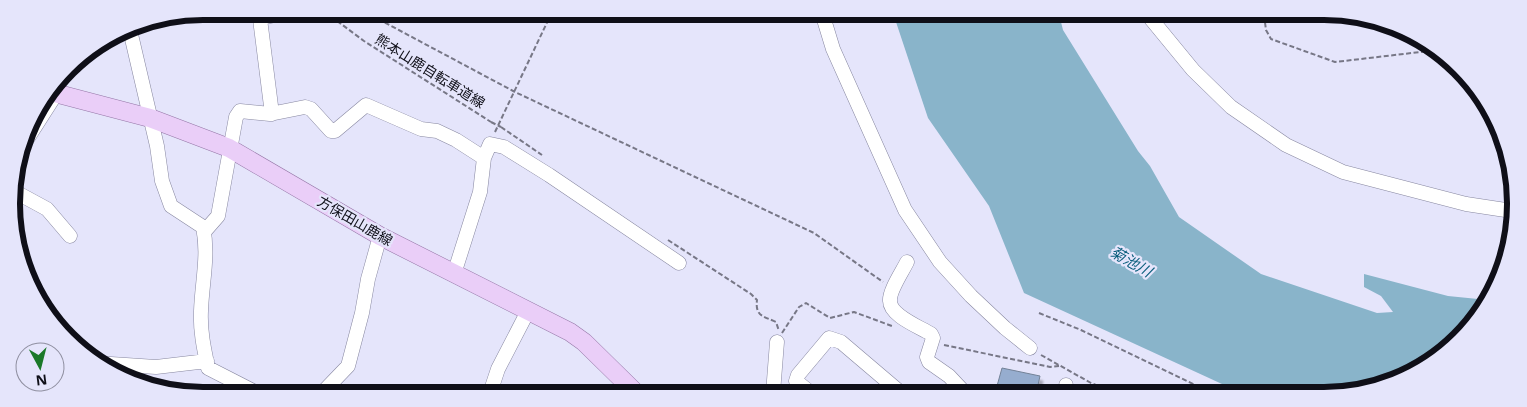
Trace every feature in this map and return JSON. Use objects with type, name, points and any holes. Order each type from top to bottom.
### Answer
[{"type":"main road","name":"方保田山鹿線","points":[[57,94],[150,118],[229,148],[380,236],[570,332],[584,342],[630,387]]},
{"type":"street","points":[[261,20],[272,114]]},
{"type":"street","points":[[824,20],[832,49],[905,210],[940,262],[971,296],[1005,328],[1030,348]]},
{"type":"street","points":[[1152,20],[1193,70],[1231,107],[1286,145],[1343,172],[1466,204],[1507,210]]},
{"type":"street","points":[[132,34],[157,146],[162,181],[171,206],[203,226],[206,240],[201,312],[202,345],[208,368],[245,387]]},
{"type":"street","points":[[204,232],[218,216],[229,148],[236,117],[240,111],[272,114],[305,107],[311,109],[331,131],[335,131],[366,105],[421,129],[437,131],[456,140],[484,158]]},
{"type":"street","points":[[454,274],[480,192],[484,158],[490,144],[504,147],[680,263]]},
{"type":"street","points":[[20,194],[47,209],[70,236]]},
{"type":"street","points":[[328,387],[348,366],[380,236]]},
{"type":"street","points":[[907,262],[893,290],[890,301],[892,308],[897,314],[931,334],[933,338],[927,357],[929,362],[949,376],[959,387]]},
{"type":"street","points":[[492,387],[498,369],[528,310]]},
{"type":"street","points":[[804,387],[796,381],[798,375],[829,338],[841,342],[894,387]]},
{"type":"street","points":[[773,387],[777,342]]},
{"type":"street","points":[[116,364],[156,367],[207,361]]},
{"type":"path","name":"熊本山鹿自転車道線","points":[[336,20],[364,41],[501,127]]},
{"type":"path","points":[[380,20],[515,92],[814,233],[893,290]]},
{"type":"path","points":[[490,144],[548,20]]},
{"type":"path","points":[[1265,20],[1266,30],[1271,39],[1335,62],[1426,51]]},
{"type":"path","points":[[1039,314],[1081,330],[1199,387]]},
{"type":"path","points":[[1030,348],[1059,366],[1103,387]]},
{"type":"water","name":"菊池川","points":[[895,20],[1060,20],[1063,30],[1138,151],[1150,166],[1179,217],[1261,274],[1377,313],[1393,312],[1381,296],[1364,287],[1364,274],[1448,296],[1480,299],[1453,333],[1435,349],[1405,368],[1371,381],[1336,387],[1232,387],[1222,384],[1024,293],[989,206],[928,118]]},
{"type":"building","points":[[1002,368],[1040,376],[1038,387],[997,386]]}]
